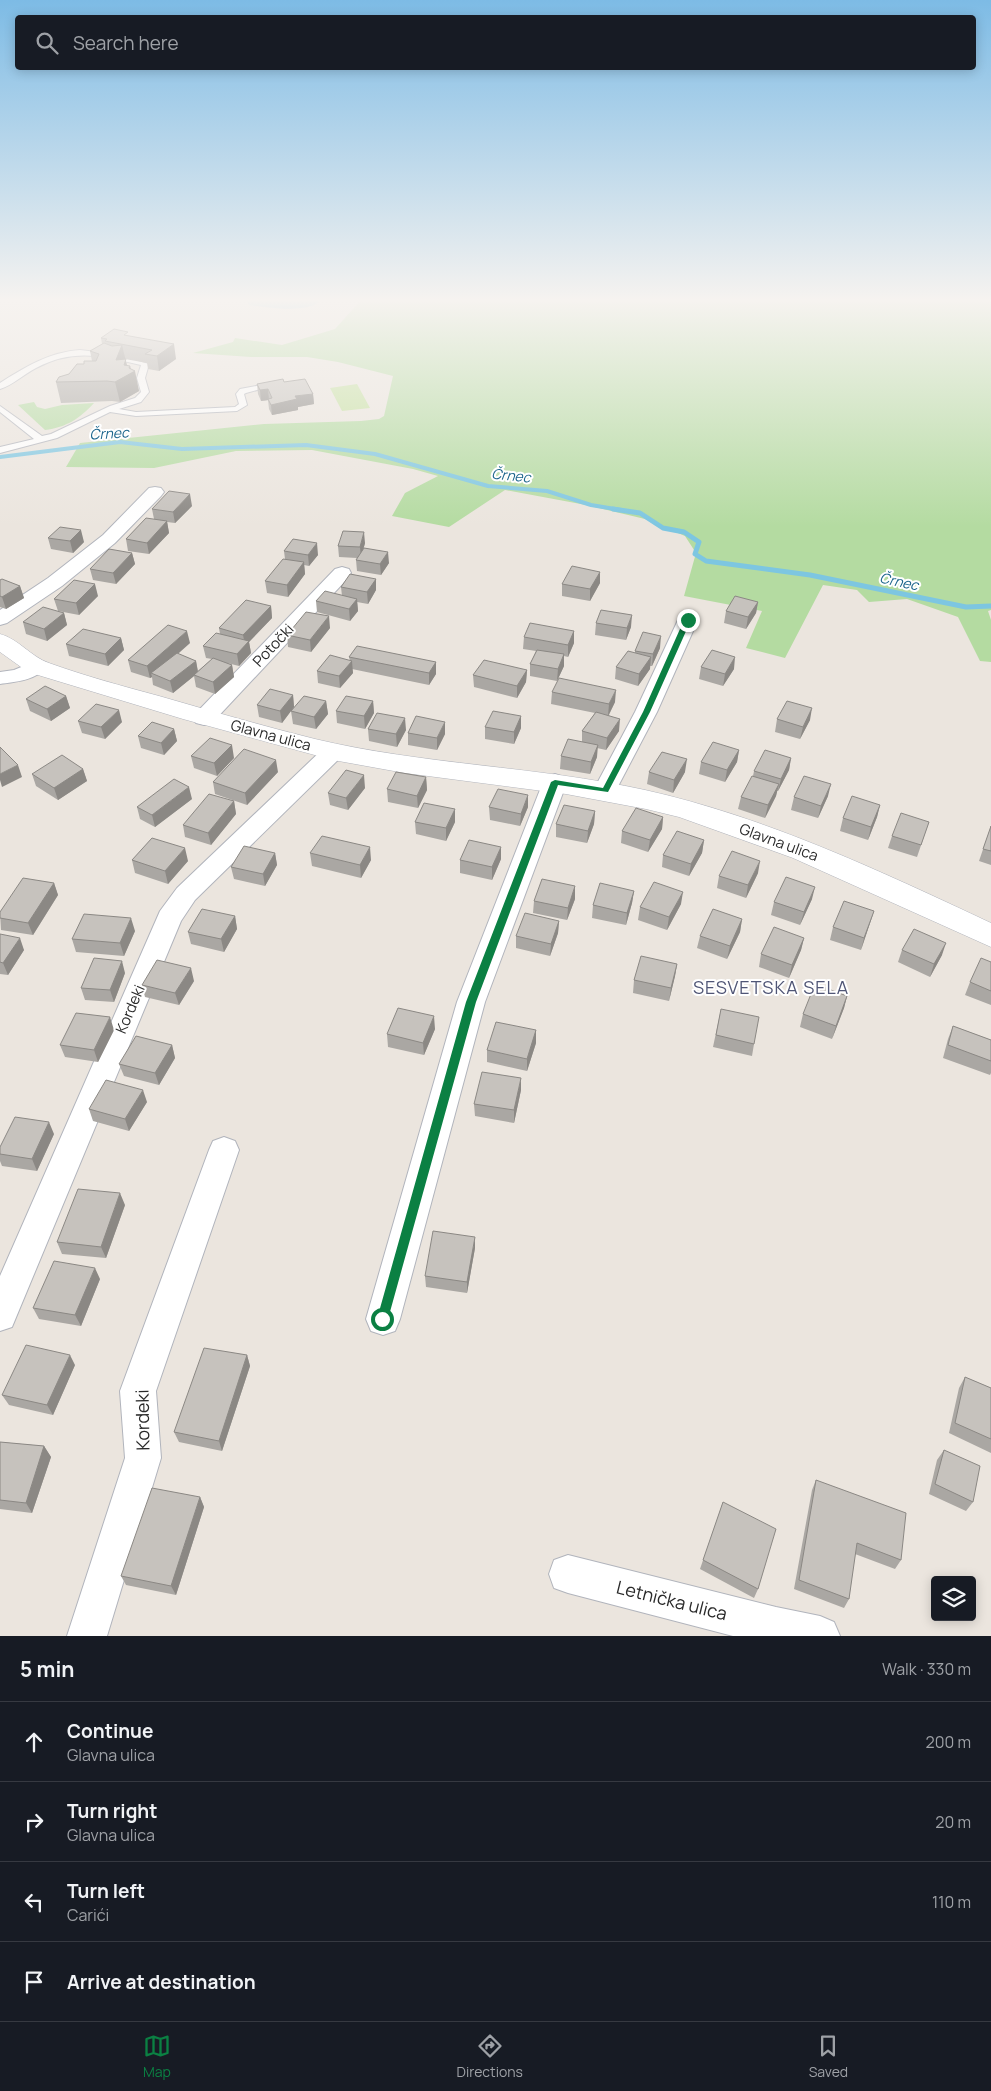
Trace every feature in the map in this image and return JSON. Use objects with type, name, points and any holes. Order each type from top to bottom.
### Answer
[{"type":"street","points":[[0,619],[55,582],[109,539],[155,492]]},
{"type":"street","name":"Potočki","points":[[204,718],[342,573]]},
{"type":"street","points":[[605,791],[646,712],[688,620]]},
{"type":"street","name":"Glavna ulica","points":[[0,641],[36,667],[204,718],[334,752],[412,765],[555,782],[684,809],[796,847],[852,870],[991,936]]},
{"type":"street","points":[[0,678],[19,675],[36,667]]},
{"type":"street","name":"Kordeki","points":[[0,1315],[169,918],[192,888],[334,752]]},
{"type":"street","points":[[382,1319],[471,1002],[555,782]]},
{"type":"street","name":"Kordeki","points":[[87,1636],[144,1458],[138,1391],[224,1150]]},
{"type":"street","name":"Letnička ulica","points":[[568,1574],[774,1632],[820,1636]]},
{"type":"lane","points":[[0,386],[19,374]]},
{"type":"lane","points":[[0,450],[54,436],[108,410],[138,400],[144,392],[140,378],[141,374]]},
{"type":"lane","points":[[108,410],[136,414],[236,409],[244,405],[240,394],[243,391],[286,383]]},
{"type":"lane","points":[[0,408],[40,439]]},
{"type":"green space","points":[[387,374],[991,374],[991,610],[988,611],[991,620],[991,662],[980,661],[958,617],[907,599],[869,602],[857,590],[823,585],[785,658],[746,648],[762,611],[684,596],[696,553],[685,536],[645,519],[586,505],[505,490],[449,527],[392,516],[405,493],[438,476],[413,469],[312,450],[236,451],[154,468],[66,467],[80,443],[264,424],[379,419],[384,416],[393,376]]},
{"type":"green space","points":[[357,384],[370,408],[342,411],[330,388]]},
{"type":"green space","points":[[34,402],[37,407],[45,409],[62,405],[94,403],[83,414],[72,421],[60,427],[45,430],[18,405]]},
{"type":"building","points":[[68,374],[129,374],[115,382],[56,382],[59,377]]},
{"type":"building","points":[[283,379],[284,382],[305,379],[313,394],[295,396],[297,399],[271,405],[268,399],[272,398],[268,389],[260,390],[257,384]]},
{"type":"building","points":[[169,491],[190,494],[173,512],[152,509]]},
{"type":"building","points":[[146,518],[167,521],[147,543],[126,539]]},
{"type":"building","points":[[60,527],[81,530],[70,541],[48,538]]},
{"type":"building","points":[[343,531],[364,532],[360,547],[338,546]]},
{"type":"building","points":[[293,539],[317,543],[308,555],[284,551]]},
{"type":"building","points":[[364,548],[388,552],[380,564],[356,560]]},
{"type":"building","points":[[109,549],[132,553],[113,573],[90,569]]},
{"type":"building","points":[[283,559],[304,562],[287,585],[265,581]]},
{"type":"building","points":[[572,566],[600,572],[590,589],[562,584]]},
{"type":"building","points":[[350,574],[376,579],[367,592],[341,587]]},
{"type":"building","points":[[2,579],[20,586],[2,597],[0,596],[0,580]]},
{"type":"building","points":[[74,580],[95,584],[76,603],[54,599]]},
{"type":"building","points":[[325,591],[357,599],[349,609],[316,601]]},
{"type":"building","points":[[735,596],[758,602],[748,617],[726,611]]},
{"type":"building","points":[[246,600],[271,606],[243,635],[219,628]]},
{"type":"building","points":[[43,607],[64,613],[44,629],[23,622]]},
{"type":"building","points":[[601,610],[632,615],[627,628],[596,623]]},
{"type":"building","points":[[306,612],[329,616],[310,640],[287,635]]},
{"type":"building","points":[[530,623],[574,631],[568,645],[524,637]]},
{"type":"building","points":[[168,625],[187,631],[147,666],[128,660]]},
{"type":"building","points":[[83,629],[121,638],[105,654],[66,644]]},
{"type":"building","points":[[643,632],[661,636],[653,654],[635,651]]},
{"type":"building","points":[[216,633],[249,641],[237,654],[203,646]]},
{"type":"building","points":[[357,646],[436,662],[429,673],[349,657]]},
{"type":"building","points":[[537,650],[564,654],[558,669],[530,664]]},
{"type":"building","points":[[712,650],[735,657],[725,674],[701,667]]},
{"type":"building","points":[[628,651],[651,657],[639,674],[616,667]]},
{"type":"building","points":[[177,653],[196,661],[170,681],[151,673]]},
{"type":"building","points":[[330,655],[352,661],[339,676],[317,671]]},
{"type":"building","points":[[213,658],[232,665],[213,682],[194,675]]},
{"type":"building","points":[[484,660],[527,670],[517,686],[473,675]]},
{"type":"building","points":[[559,678],[616,690],[609,704],[552,692]]},
{"type":"building","points":[[45,686],[66,696],[47,709],[26,699]]},
{"type":"building","points":[[270,689],[293,695],[280,711],[257,705]]},
{"type":"building","points":[[304,696],[326,701],[314,717],[291,711]]},
{"type":"building","points":[[346,696],[373,701],[364,716],[336,711]]},
{"type":"building","points":[[787,701],[812,708],[803,727],[777,719]]},
{"type":"building","points":[[96,704],[119,710],[101,727],[78,721]]},
{"type":"building","points":[[493,711],[521,716],[514,732],[485,727]]},
{"type":"building","points":[[596,712],[620,719],[607,738],[582,731]]},
{"type":"building","points":[[377,713],[405,718],[396,734],[368,729]]},
{"type":"building","points":[[416,716],[445,722],[437,738],[408,733]]},
{"type":"building","points":[[152,722],[174,729],[161,743],[138,736]]},
{"type":"building","points":[[210,738],[232,745],[214,763],[191,756]]},
{"type":"building","points":[[568,739],[598,745],[591,762],[561,756]]},
{"type":"building","points":[[713,742],[739,750],[727,770],[701,762]]},
{"type":"building","points":[[0,747],[18,765],[0,774]]},
{"type":"building","points":[[244,749],[276,760],[245,793],[213,782]]},
{"type":"building","points":[[765,750],[791,758],[781,779],[754,771]]},
{"type":"building","points":[[662,752],[687,759],[674,780],[649,772]]},
{"type":"building","points":[[62,755],[83,769],[54,788],[32,774]]},
{"type":"building","points":[[346,770],[364,775],[346,798],[328,793]]},
{"type":"building","points":[[396,772],[426,777],[417,796],[387,789]]},
{"type":"building","points":[[752,776],[779,784],[768,805],[741,797]]},
{"type":"building","points":[[804,776],[831,784],[821,806],[794,797]]},
{"type":"building","points":[[174,779],[189,787],[152,815],[137,807]]},
{"type":"building","points":[[498,789],[528,795],[521,814],[489,807]]},
{"type":"building","points":[[209,794],[234,801],[208,833],[183,825]]},
{"type":"building","points":[[852,796],[880,805],[871,827],[843,818]]},
{"type":"building","points":[[424,803],[455,809],[446,828],[415,822]]},
{"type":"building","points":[[564,805],[595,811],[588,831],[556,824]]},
{"type":"building","points":[[636,808],[663,817],[650,840],[622,831]]},
{"type":"building","points":[[901,813],[929,822],[921,845],[892,836]]},
{"type":"building","points":[[991,826],[991,851],[983,849]]},
{"type":"building","points":[[677,831],[704,840],[691,864],[663,855]]},
{"type":"building","points":[[322,836],[370,847],[360,865],[310,853]]},
{"type":"building","points":[[152,838],[185,848],[165,871],[132,860]]},
{"type":"building","points":[[469,840],[501,847],[492,867],[460,860]]},
{"type":"building","points":[[244,846],[275,853],[263,874],[231,867]]},
{"type":"building","points":[[732,851],[760,861],[748,885],[719,876]]},
{"type":"building","points":[[786,877],[815,887],[804,912],[774,902]]},
{"type":"building","points":[[23,878],[54,883],[28,923],[0,918],[0,912]]},
{"type":"building","points":[[542,879],[575,886],[568,908],[534,901]]},
{"type":"building","points":[[654,882],[683,892],[669,917],[640,907]]},
{"type":"building","points":[[600,883],[634,891],[627,913],[593,905]]},
{"type":"building","points":[[844,901],[874,911],[864,938],[833,927]]},
{"type":"building","points":[[202,909],[235,916],[221,939],[188,932]]},
{"type":"building","points":[[713,909],[742,919],[730,946],[700,936]]},
{"type":"building","points":[[525,913],[559,921],[551,944],[516,936]]},
{"type":"building","points":[[84,914],[131,918],[120,943],[72,939]]},
{"type":"building","points":[[774,927],[804,938],[792,965],[761,954]]},
{"type":"building","points":[[914,929],[946,943],[934,964],[902,950]]},
{"type":"building","points":[[0,934],[20,938],[3,963],[0,962]]},
{"type":"building","points":[[641,956],[677,964],[671,988],[634,980]]},
{"type":"building","points":[[94,958],[122,961],[110,990],[81,988]]},
{"type":"building","points":[[981,958],[991,962],[991,991],[970,982]]},
{"type":"building","points":[[157,960],[191,968],[175,993],[142,985]]},
{"type":"building","points":[[815,984],[847,996],[836,1026],[803,1014]]},
{"type":"building","points":[[398,1008],[434,1016],[423,1043],[387,1034]]},
{"type":"building","points":[[721,1009],[759,1017],[754,1044],[716,1035]]},
{"type":"building","points":[[76,1013],[110,1017],[94,1050],[60,1045]]},
{"type":"building","points":[[496,1022],[536,1030],[527,1059],[487,1050]]},
{"type":"building","points":[[953,1026],[991,1040],[991,1061],[948,1045]]},
{"type":"building","points":[[136,1036],[172,1045],[155,1073],[119,1064]]},
{"type":"building","points":[[482,1072],[521,1078],[514,1110],[474,1104]]},
{"type":"building","points":[[106,1080],[143,1090],[125,1119],[89,1109]]},
{"type":"building","points":[[15,1117],[49,1122],[32,1159],[0,1154],[0,1147]]},
{"type":"building","points":[[78,1189],[120,1193],[101,1247],[57,1242]]},
{"type":"building","points":[[433,1231],[475,1237],[467,1282],[425,1276]]},
{"type":"building","points":[[54,1261],[95,1268],[75,1315],[33,1308]]},
{"type":"building","points":[[26,1345],[70,1355],[47,1405],[2,1395]]},
{"type":"building","points":[[204,1348],[247,1355],[219,1441],[174,1432]]},
{"type":"building","points":[[965,1377],[991,1388],[991,1439],[955,1423]]},
{"type":"building","points":[[0,1442],[44,1446],[26,1503],[0,1500]]},
{"type":"building","points":[[944,1450],[980,1466],[973,1502],[935,1484]]},
{"type":"building","points":[[816,1480],[906,1513],[901,1560],[857,1543],[849,1599],[799,1580]]},
{"type":"building","points":[[152,1488],[200,1497],[171,1586],[121,1576]]},
{"type":"building","points":[[723,1502],[776,1529],[758,1589],[703,1560]]},
{"type":"waterway","name":"Črnec","points":[[0,457],[120,442],[182,449],[306,445],[375,454],[488,486],[547,491],[591,505],[621,510]]},
{"type":"waterway","name":"Črnec","points":[[613,509],[640,513],[663,528],[684,532],[699,542],[695,554],[706,561],[810,575],[966,607],[991,606]]},
{"type":"district","name":"SESVETSKA SELA","points":[[771,987]]},
{"type":"route","points":[[382,1319],[471,1002],[555,782],[605,791],[646,712],[688,620]]}]
